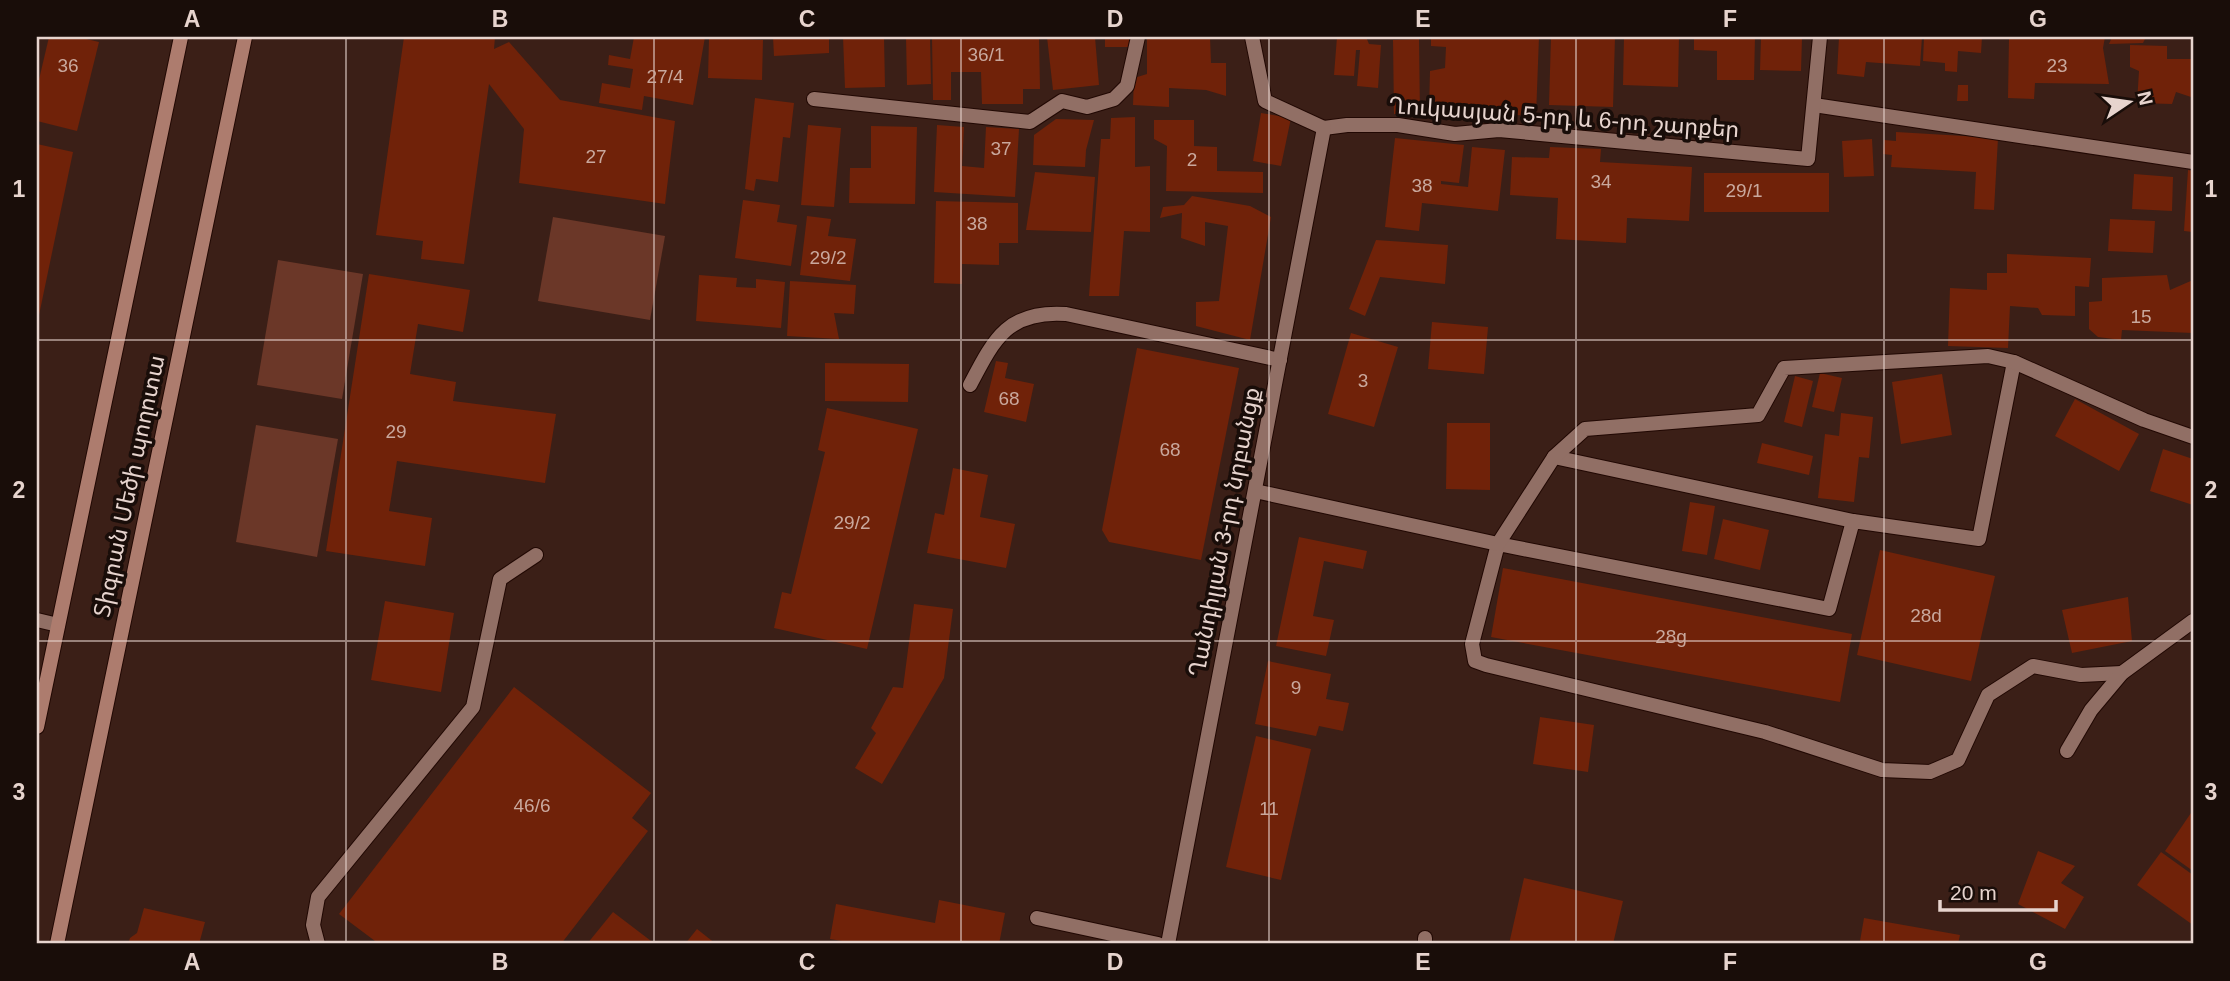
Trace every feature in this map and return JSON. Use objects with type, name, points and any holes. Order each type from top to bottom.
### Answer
[{"type":"main road","name":"Տիգրան Մեծի պողոտա","points":[[37,727],[181,37]]},
{"type":"main road","name":"Տիգրան Մեծի պողոտա","points":[[57,944],[245,37]]},
{"type":"street","points":[[814,99],[1030,122],[1062,101],[1087,107],[1114,99],[1127,86],[1138,37]]},
{"type":"street","name":"Ղուկասյան 5-րդ և 6-րդ շարքեր","points":[[1252,37],[1265,102],[1324,128],[1398,125],[1455,134],[1499,130],[1808,159],[1819,37]]},
{"type":"street","points":[[1814,105],[2193,162]]},
{"type":"street","name":"Ղանդիլյան 3-րդ նրբանցք","points":[[1168,944],[1324,128]]},
{"type":"street","points":[[970,385],[995,342],[1010,326],[1044,313],[1066,314],[1280,360]]},
{"type":"street","points":[[2122,673],[2081,675],[2033,666],[1989,695],[1958,760],[1930,772],[1882,770],[1765,732],[1486,665],[1475,661],[1472,644],[1498,544],[1554,457],[1585,429],[1758,415],[1784,368],[1988,356],[2014,362],[2144,420],[2193,437]]},
{"type":"street","points":[[1554,457],[1853,521],[1979,539],[2014,362]]},
{"type":"street","points":[[1255,491],[1498,544],[1829,609],[1853,521]]},
{"type":"street","points":[[318,944],[313,925],[318,897],[473,707],[500,579],[536,555]]},
{"type":"street","points":[[37,620],[58,625]]},
{"type":"street","points":[[2067,751],[2091,710],[2122,673],[2193,621]]},
{"type":"street","points":[[1037,918],[1158,944]]},
{"type":"shaded area","points":[[553,217],[665,236],[650,320],[538,301]]},
{"type":"shaded area","points":[[278,260],[363,274],[342,399],[257,385]]},
{"type":"shaded area","points":[[256,425],[338,439],[317,557],[236,542]]},
{"type":"building","points":[[49,37],[78,37],[99,42],[77,131],[37,121],[37,88]]},
{"type":"building","points":[[404,37],[495,37],[494,49],[509,42],[560,100],[675,121],[665,204],[519,183],[524,129],[489,84],[464,264],[421,259],[423,241],[376,235]]},
{"type":"building","points":[[634,37],[705,37],[693,105],[644,96],[642,110],[599,103],[602,83],[630,88],[633,69],[608,65],[609,55],[630,59]]},
{"type":"building","points":[[773,37],[829,37],[829,53],[774,56]]},
{"type":"building","points":[[843,37],[884,37],[885,87],[845,88]]},
{"type":"building","points":[[906,37],[930,37],[931,84],[907,85]]},
{"type":"building","points":[[932,37],[1039,37],[1040,89],[1023,89],[1023,104],[982,104],[981,72],[951,72],[951,100],[933,100]]},
{"type":"building","points":[[1047,37],[1095,37],[1099,85],[1053,90]]},
{"type":"building","points":[[1105,37],[1132,37],[1132,47],[1105,47]]},
{"type":"building","points":[[1147,37],[1210,37],[1211,63],[1226,63],[1226,96],[1206,90],[1169,88],[1169,107],[1133,105],[1134,78],[1147,74]]},
{"type":"building","points":[[1337,37],[1366,37],[1369,44],[1381,45],[1378,88],[1357,86],[1360,50],[1356,50],[1354,76],[1334,75]]},
{"type":"building","points":[[1431,37],[1539,37],[1536,116],[1429,111],[1430,71],[1445,68],[1446,47],[1431,46]]},
{"type":"building","points":[[1551,37],[1615,37],[1613,107],[1549,105]]},
{"type":"building","points":[[1624,37],[1679,37],[1678,87],[1623,85]]},
{"type":"building","points":[[1694,37],[1755,37],[1754,80],[1717,80],[1717,51],[1694,50]]},
{"type":"building","points":[[1761,37],[1802,38],[1801,71],[1760,70]]},
{"type":"building","points":[[1839,37],[1922,37],[1920,66],[1866,62],[1864,77],[1837,74]]},
{"type":"building","points":[[1924,37],[1982,37],[1981,53],[1958,51],[1957,72],[1945,71],[1945,63],[1923,61]]},
{"type":"building","points":[[2009,37],[2105,37],[2103,48],[2109,84],[2035,83],[2034,99],[2008,98]]},
{"type":"building","points":[[2112,37],[2146,37],[2143,43],[2109,44]]},
{"type":"building","points":[[709,38],[763,40],[762,80],[708,78]]},
{"type":"building","points":[[1419,39],[1420,114],[1394,114],[1393,40]]},
{"type":"building","points":[[2130,45],[2167,46],[2167,59],[2192,59],[2191,97],[2176,92],[2172,104],[2137,103],[2139,71],[2130,67]]},
{"type":"building","points":[[1958,85],[1968,85],[1968,101],[1957,101]]},
{"type":"building","points":[[755,98],[794,103],[790,138],[783,137],[778,182],[756,179],[754,191],[745,189]]},
{"type":"building","points":[[1261,113],[1291,118],[1281,166],[1253,161]]},
{"type":"building","points":[[1135,117],[1135,167],[1150,166],[1150,232],[1124,231],[1119,296],[1089,296],[1101,139],[1110,139],[1111,118]]},
{"type":"building","points":[[1056,119],[1094,120],[1086,150],[1085,167],[1033,165],[1034,135]]},
{"type":"building","points":[[1154,120],[1194,120],[1194,146],[1217,147],[1217,171],[1263,172],[1263,193],[1166,191],[1167,146],[1154,139]]},
{"type":"building","points":[[808,125],[841,128],[834,207],[801,205]]},
{"type":"building","points":[[937,125],[964,127],[962,166],[984,168],[986,127],[1019,129],[1015,197],[934,192]]},
{"type":"building","points":[[871,126],[917,127],[915,204],[849,203],[850,168],[871,168]]},
{"type":"building","points":[[1896,132],[1998,138],[1994,210],[1974,209],[1976,172],[1891,167],[1892,155],[1883,154],[1884,140],[1896,141]]},
{"type":"building","points":[[1395,138],[1464,145],[1459,183],[1441,181],[1441,184],[1468,187],[1472,147],[1505,150],[1498,211],[1422,203],[1419,231],[1385,227]]},
{"type":"building","points":[[1872,139],[1874,176],[1844,177],[1842,141]]},
{"type":"building","points":[[37,144],[73,152],[38,320],[37,320]]},
{"type":"building","points":[[1550,147],[1601,149],[1600,162],[1692,167],[1689,221],[1627,218],[1626,243],[1556,239],[1558,198],[1510,195],[1512,157],[1549,158]]},
{"type":"building","points":[[2188,170],[2193,171],[2193,232],[2184,231]]},
{"type":"building","points":[[1035,172],[1095,177],[1091,232],[1026,230]]},
{"type":"building","points":[[1704,173],[1829,173],[1829,212],[1704,212]]},
{"type":"building","points":[[2134,174],[2173,177],[2172,211],[2132,209]]},
{"type":"building","points":[[1192,196],[1250,206],[1271,217],[1250,340],[1196,326],[1196,302],[1219,301],[1228,226],[1205,222],[1205,246],[1181,238],[1182,213],[1160,218],[1163,207],[1184,205]]},
{"type":"building","points":[[743,200],[780,205],[777,222],[797,225],[791,266],[735,258]]},
{"type":"building","points":[[936,201],[1018,203],[1018,243],[999,243],[999,265],[962,264],[962,284],[934,283]]},
{"type":"building","points":[[807,216],[831,219],[828,236],[856,239],[850,281],[800,275]]},
{"type":"building","points":[[2110,219],[2155,221],[2153,253],[2108,251]]},
{"type":"building","points":[[1376,240],[1448,245],[1445,284],[1380,277],[1365,316],[1349,309]]},
{"type":"building","points":[[2007,254],[2091,258],[2089,287],[2075,286],[2075,316],[2042,315],[2038,308],[2010,306],[2008,348],[1948,346],[1950,288],[1987,290],[1987,273],[2007,273]]},
{"type":"building","points":[[369,274],[470,290],[463,332],[418,324],[410,374],[456,382],[453,401],[556,414],[545,483],[397,461],[389,511],[432,518],[425,566],[326,551]]},
{"type":"building","points":[[699,275],[737,278],[736,287],[756,288],[756,279],[785,282],[781,328],[696,321]]},
{"type":"building","points":[[2167,275],[2170,290],[2193,280],[2193,333],[2122,330],[2121,340],[2098,337],[2089,329],[2089,302],[2102,301],[2102,278]]},
{"type":"building","points":[[790,281],[856,285],[854,314],[834,313],[839,339],[787,336]]},
{"type":"building","points":[[1432,322],[1488,327],[1484,374],[1428,369]]},
{"type":"building","points":[[1351,333],[1398,347],[1374,427],[1328,414]]},
{"type":"building","points":[[1137,348],[1239,368],[1201,560],[1109,542],[1102,530]]},
{"type":"building","points":[[996,361],[1008,363],[1005,378],[1034,384],[1026,422],[984,412]]},
{"type":"building","points":[[825,363],[909,364],[908,402],[825,401]]},
{"type":"building","points":[[1820,373],[1842,378],[1834,412],[1812,407]]},
{"type":"building","points":[[1942,374],[1952,435],[1901,444],[1892,382]]},
{"type":"building","points":[[1795,376],[1813,381],[1802,427],[1784,422]]},
{"type":"building","points":[[2075,399],[2139,434],[2119,471],[2055,436]]},
{"type":"building","points":[[827,408],[918,429],[867,649],[774,628],[782,592],[791,594],[825,452],[818,450]]},
{"type":"building","points":[[1841,413],[1873,417],[1869,458],[1859,457],[1854,502],[1818,498],[1825,434],[1839,436]]},
{"type":"building","points":[[1447,423],[1490,423],[1490,490],[1446,489]]},
{"type":"building","points":[[1762,443],[1813,456],[1809,475],[1757,463]]},
{"type":"building","points":[[2163,449],[2193,459],[2193,505],[2150,491]]},
{"type":"building","points":[[953,468],[988,475],[980,517],[1015,524],[1006,568],[927,553],[935,513],[944,515]]},
{"type":"building","points":[[1690,502],[1715,506],[1707,555],[1682,551]]},
{"type":"building","points":[[1723,519],[1769,530],[1760,570],[1714,559]]},
{"type":"building","points":[[1299,537],[1367,551],[1363,569],[1324,561],[1313,616],[1334,620],[1326,656],[1276,646]]},
{"type":"building","points":[[1880,550],[1995,576],[1971,681],[1857,655]]},
{"type":"building","points":[[1503,568],[1852,634],[1840,702],[1491,637]]},
{"type":"building","points":[[2128,597],[2132,641],[2072,653],[2062,610]]},
{"type":"building","points":[[385,601],[454,613],[441,692],[371,680]]},
{"type":"building","points":[[914,604],[953,609],[944,678],[882,784],[855,768],[876,733],[871,728],[893,687],[903,688]]},
{"type":"building","points":[[1268,661],[1331,674],[1326,699],[1349,703],[1343,731],[1319,726],[1316,736],[1255,724]]},
{"type":"building","points":[[514,687],[651,793],[632,818],[648,831],[561,944],[379,944],[339,914]]},
{"type":"building","points":[[1540,717],[1594,725],[1588,772],[1533,764]]},
{"type":"building","points":[[1256,736],[1311,749],[1281,880],[1226,867]]},
{"type":"building","points":[[2191,813],[2193,814],[2193,871],[2165,851]]},
{"type":"building","points":[[2038,851],[2075,866],[2061,883],[2084,897],[2065,929],[2018,904]]},
{"type":"building","points":[[2161,852],[2193,875],[2193,925],[2137,885]]},
{"type":"building","points":[[1524,878],[1623,901],[1613,944],[1509,944]]},
{"type":"building","points":[[939,900],[1005,913],[999,944],[860,944],[830,939],[836,904],[935,923]]},
{"type":"building","points":[[144,908],[205,922],[199,944],[128,944],[130,938],[137,933]]},
{"type":"building","points":[[613,912],[655,944],[587,944]]},
{"type":"building","points":[[1864,918],[1960,935],[1958,944],[1877,944],[1860,941]]},
{"type":"building","points":[[697,929],[716,944],[685,944]]}]
